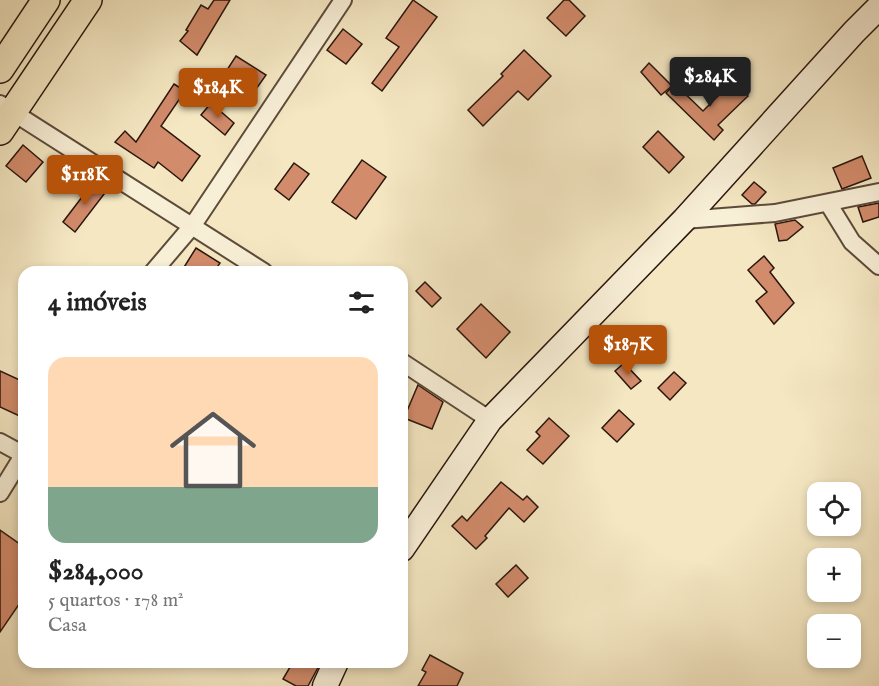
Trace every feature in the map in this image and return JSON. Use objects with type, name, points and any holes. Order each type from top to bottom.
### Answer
[{"type":"main road","points":[[0,69],[46,0]]},
{"type":"main road","points":[[4,116],[88,0]]},
{"type":"main road","points":[[408,540],[490,420],[684,220],[879,7]]},
{"type":"main road","points":[[325,686],[333,668]]},
{"type":"street","points":[[158,266],[193,225],[343,0]]},
{"type":"street","points":[[4,116],[193,225],[255,266]]},
{"type":"street","points":[[684,220],[775,213],[879,192]]},
{"type":"street","points":[[828,203],[852,242],[879,266]]},
{"type":"street","points":[[408,366],[490,420]]},
{"type":"street","points":[[0,442],[18,451]]},
{"type":"street","points":[[0,493],[18,464]]},
{"type":"building","points":[[214,0],[230,0],[197,55],[180,41],[188,31],[186,30],[201,5],[208,9]]},
{"type":"building","points":[[413,0],[437,17],[382,91],[372,83],[399,47],[386,38]]},
{"type":"building","points":[[564,0],[569,0],[585,16],[566,36],[547,18]]},
{"type":"building","points":[[343,29],[362,44],[346,64],[327,50]]},
{"type":"building","points":[[524,50],[551,76],[528,100],[518,91],[483,126],[468,110],[503,76],[501,74]]},
{"type":"building","points":[[236,56],[266,75],[254,92],[225,73]]},
{"type":"building","points":[[649,63],[672,86],[661,95],[641,72]]},
{"type":"building","points":[[733,81],[748,96],[718,125],[723,130],[714,140],[666,93],[675,84],[703,111]]},
{"type":"building","points":[[174,84],[185,91],[161,126],[200,156],[182,181],[158,162],[154,168],[115,142],[125,131],[136,142]]},
{"type":"building","points":[[211,103],[234,123],[225,135],[201,115]]},
{"type":"building","points":[[658,131],[684,157],[669,173],[643,147]]},
{"type":"building","points":[[23,145],[43,162],[26,182],[6,166]]},
{"type":"building","points":[[862,156],[871,178],[842,189],[833,168]]},
{"type":"building","points":[[362,160],[386,177],[356,219],[332,202]]},
{"type":"building","points":[[294,163],[309,174],[289,200],[275,189]]},
{"type":"building","points":[[95,180],[108,189],[75,232],[63,222]]},
{"type":"building","points":[[754,182],[766,192],[755,204],[752,204],[742,195]]},
{"type":"building","points":[[879,203],[879,217],[863,222],[858,207]]},
{"type":"building","points":[[795,220],[803,227],[787,240],[779,241],[775,224]]},
{"type":"building","points":[[196,248],[220,263],[218,266],[185,266]]},
{"type":"building","points":[[764,256],[774,268],[770,272],[794,303],[774,324],[756,301],[767,292],[748,270]]},
{"type":"building","points":[[425,282],[441,298],[432,307],[416,291]]},
{"type":"building","points":[[481,304],[510,332],[486,358],[457,329]]},
{"type":"building","points":[[624,363],[641,381],[631,389],[615,371]]},
{"type":"building","points":[[0,371],[18,379],[18,415],[0,407]]},
{"type":"building","points":[[674,372],[686,383],[670,400],[658,388]]},
{"type":"building","points":[[418,385],[443,402],[432,429],[408,420],[408,409]]},
{"type":"building","points":[[619,410],[634,424],[617,442],[602,428]]},
{"type":"building","points":[[549,418],[569,436],[543,464],[527,450],[540,436],[536,432]]},
{"type":"building","points":[[501,482],[523,500],[527,496],[538,507],[524,522],[509,508],[476,549],[452,526],[462,516],[467,521]]},
{"type":"building","points":[[0,530],[18,543],[18,606],[0,632]]},
{"type":"building","points":[[516,565],[528,578],[508,597],[496,584]]},
{"type":"building","points":[[430,655],[463,673],[457,686],[418,686],[426,672],[422,670]]},
{"type":"building","points":[[289,668],[318,668],[308,686],[296,686],[283,679]]}]
